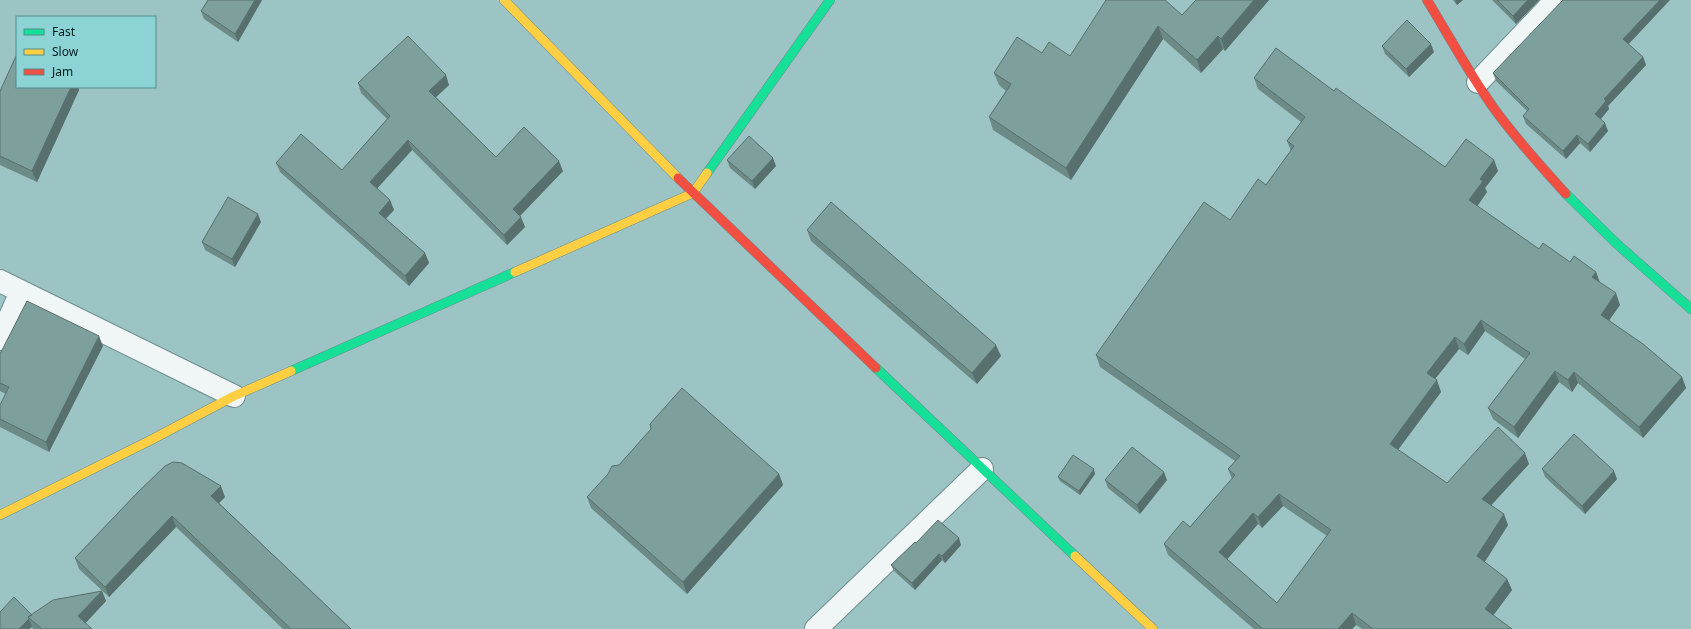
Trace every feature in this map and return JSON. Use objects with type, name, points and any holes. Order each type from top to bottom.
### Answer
[{"type":"street","points":[[504,0],[693,193],[982,469],[1153,629]]},
{"type":"street","points":[[0,515],[151,440],[234,396],[693,193],[830,0]]},
{"type":"street","points":[[1427,0],[1478,82],[1505,122],[1581,211],[1691,309]]},
{"type":"street","points":[[1478,82],[1556,0]]},
{"type":"street","points":[[0,281],[234,396]]},
{"type":"street","points":[[0,339],[21,292]]},
{"type":"street","points":[[816,629],[982,469]]},
{"type":"building","points":[[208,0],[255,0],[235,34],[201,11]]},
{"type":"building","points":[[1106,0],[1165,0],[1182,15],[1196,0],[1254,0],[1221,39],[1218,36],[1197,60],[1158,26],[1066,168],[989,117],[1011,84],[994,73],[1017,37],[1042,53],[1049,42],[1070,56]]},
{"type":"building","points":[[1497,0],[1528,0],[1513,16]]},
{"type":"building","points":[[1563,0],[1660,0],[1623,39],[1643,57],[1604,99],[1606,101],[1595,114],[1605,123],[1588,144],[1577,135],[1563,151],[1523,116],[1529,109],[1493,73]]},
{"type":"building","points":[[1407,20],[1431,44],[1406,69],[1382,46]]},
{"type":"building","points":[[408,36],[446,75],[429,91],[496,157],[524,127],[559,161],[513,209],[521,217],[504,235],[408,140],[370,182],[390,200],[379,213],[425,253],[405,276],[276,163],[301,134],[342,170],[390,116],[358,83]]},
{"type":"building","points":[[1276,48],[1334,91],[1336,88],[1445,167],[1466,139],[1494,160],[1480,179],[1483,181],[1469,200],[1539,249],[1543,243],[1570,262],[1574,256],[1596,272],[1592,277],[1616,293],[1601,315],[1643,344],[1682,377],[1639,427],[1574,372],[1568,380],[1555,371],[1514,427],[1488,408],[1530,353],[1481,320],[1464,344],[1455,337],[1427,373],[1437,380],[1390,444],[1447,483],[1498,427],[1525,453],[1482,499],[1504,514],[1477,556],[1507,579],[1485,609],[1512,629],[1373,629],[1352,613],[1338,629],[1263,629],[1164,544],[1183,521],[1190,527],[1235,475],[1228,469],[1240,456],[1096,355],[1204,202],[1230,220],[1258,179],[1266,185],[1294,146],[1287,141],[1305,117],[1254,78]],"holes":[[[1279,494],[1331,530],[1277,603],[1219,552],[1253,513],[1258,517]]]},
{"type":"building","points":[[16,56],[16,88],[71,88],[32,171],[0,156],[0,91]]},
{"type":"building","points":[[749,136],[773,158],[752,181],[727,160]]},
{"type":"building","points":[[228,197],[258,214],[232,259],[202,242]]},
{"type":"building","points":[[831,202],[996,345],[972,373],[807,230]]},
{"type":"building","points":[[27,301],[99,336],[46,442],[0,419],[0,405],[9,387],[0,383],[0,354]]},
{"type":"building","points":[[682,388],[779,474],[683,582],[587,497],[608,474],[612,466],[619,465],[651,429],[650,424]]},
{"type":"building","points":[[1574,434],[1614,471],[1582,506],[1542,469]]},
{"type":"building","points":[[1132,447],[1164,472],[1137,505],[1105,480]]},
{"type":"building","points":[[1073,455],[1094,469],[1079,491],[1058,477]]},
{"type":"building","points":[[173,462],[182,463],[221,486],[211,496],[351,629],[291,629],[172,516],[105,587],[75,558],[138,492],[165,466]]},
{"type":"building","points":[[938,520],[959,538],[942,556],[939,554],[912,583],[891,565],[915,542],[916,543]]},
{"type":"building","points":[[102,591],[78,616],[92,629],[42,629],[28,617],[53,600]]},
{"type":"building","points":[[14,597],[32,615],[28,617],[29,619],[19,629],[0,629],[0,612]]},
{"type":"traffic: fast","points":[[707,173],[830,0]]},
{"type":"traffic: fast","points":[[1566,194],[1617,244],[1691,309]]},
{"type":"traffic: fast","points":[[291,371],[515,272]]},
{"type":"traffic: fast","points":[[876,368],[1075,556]]},
{"type":"traffic: slow","points":[[504,0],[678,178]]},
{"type":"traffic: slow","points":[[515,272],[693,193],[707,173]]},
{"type":"traffic: slow","points":[[0,515],[151,440],[234,396],[291,371]]},
{"type":"traffic: slow","points":[[1075,556],[1153,629]]},
{"type":"traffic: jam","points":[[1427,0],[1467,68],[1493,107],[1519,141],[1566,194]]},
{"type":"traffic: jam","points":[[678,178],[876,368]]}]
